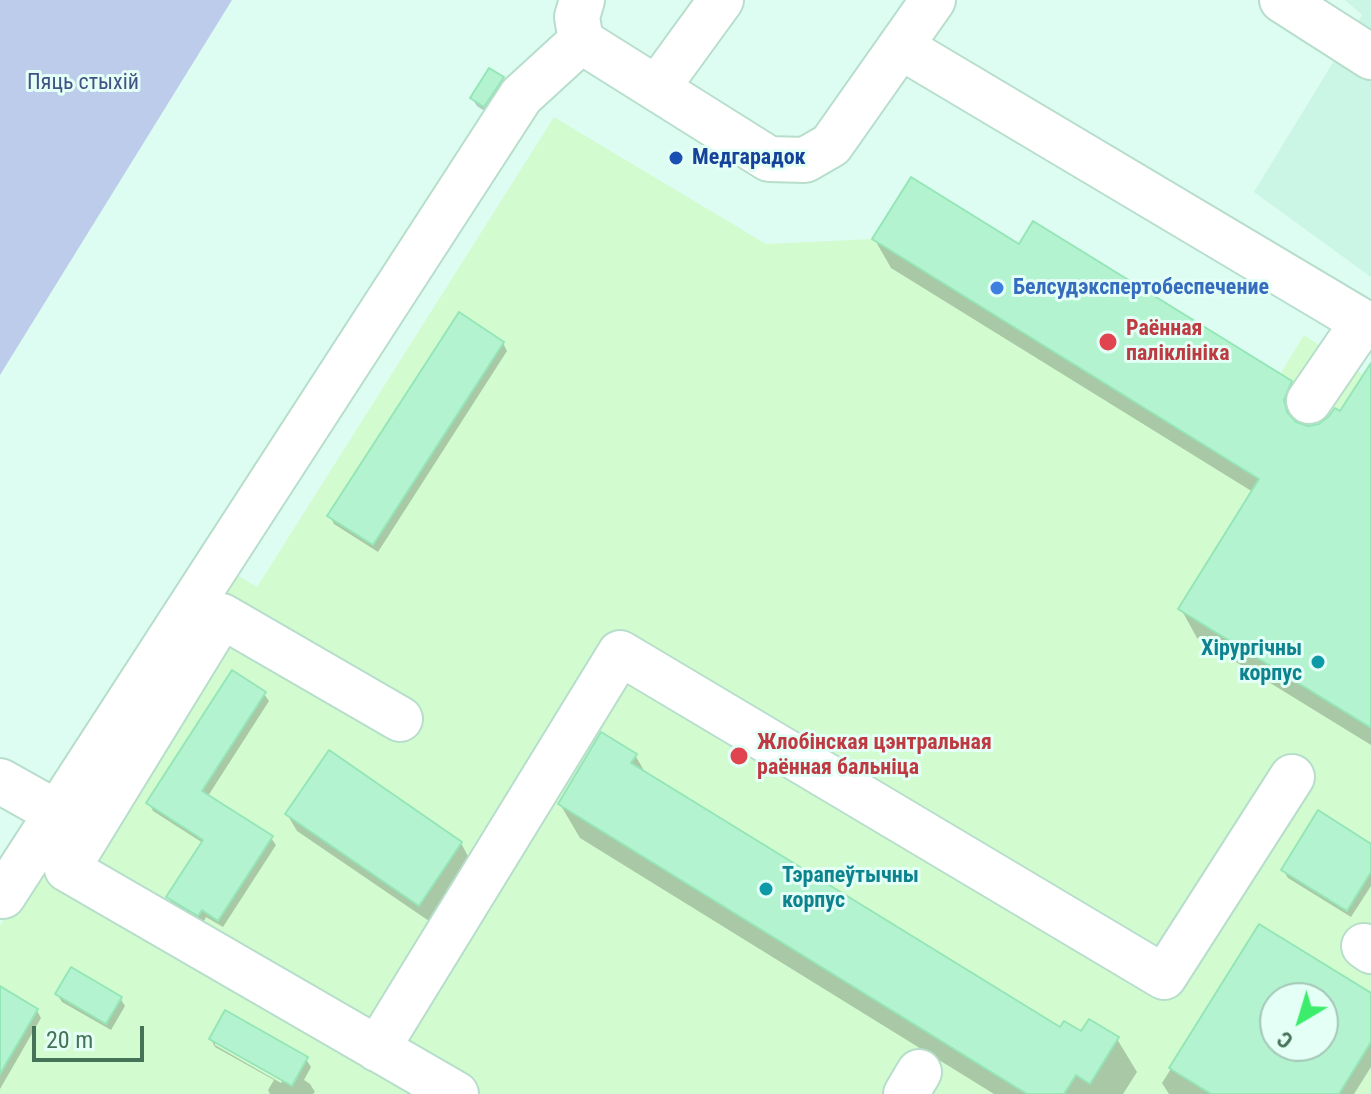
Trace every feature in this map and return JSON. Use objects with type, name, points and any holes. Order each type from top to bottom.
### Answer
[{"type":"street","points":[[657,88],[721,0]]},
{"type":"street","points":[[0,894],[3,896],[521,96],[582,20],[657,88],[769,159],[805,160],[831,145],[933,0]]},
{"type":"street","points":[[1282,0],[1371,57]]},
{"type":"street","points":[[901,47],[1363,322],[1309,401]]},
{"type":"street","points":[[400,719],[222,616],[67,869],[456,1094]]},
{"type":"street","points":[[377,1049],[620,653],[1164,977],[1292,777]]},
{"type":"street","points":[[0,781],[57,813]]},
{"type":"shaded area","points":[[1345,0],[1371,0],[1371,277],[1254,192],[1362,15]]},
{"type":"shaded area","name":"Жлобінская цэнтральная раённая бальніца","points":[[554,117],[766,244],[872,239],[1228,460],[1304,335],[1371,380],[1371,1094],[0,1094],[0,925],[226,568],[257,587]]},
{"type":"green space","name":"Пяць стыхій","points":[[0,0],[232,0],[0,375]]},
{"type":"building","points":[[489,68],[504,77],[484,107],[470,98]]},
{"type":"building","points":[[911,177],[1019,244],[1033,221],[1292,381],[1284,400],[1287,412],[1296,422],[1308,426],[1319,424],[1335,408],[1340,411],[1371,363],[1371,728],[1178,609],[1259,479],[872,239]]},
{"type":"building","points":[[459,312],[504,342],[373,545],[327,516]]},
{"type":"building","points":[[232,670],[266,692],[202,791],[273,836],[218,921],[202,910],[198,916],[166,897],[203,840],[146,803]]},
{"type":"building","name":"Тэрапеўтычны корпус","points":[[601,732],[637,754],[631,763],[1060,1027],[1064,1021],[1081,1031],[1089,1019],[1119,1037],[1090,1084],[1076,1075],[1064,1094],[1027,1094],[558,804]]},
{"type":"building","points":[[329,750],[462,842],[419,906],[285,814]]},
{"type":"building","points":[[1318,810],[1371,844],[1371,872],[1347,911],[1281,870]]},
{"type":"building","points":[[1259,924],[1371,993],[1371,1042],[1339,1094],[1211,1094],[1169,1068]]},
{"type":"building","points":[[71,967],[122,997],[106,1024],[55,994]]},
{"type":"building","points":[[0,986],[38,1009],[0,1074]]},
{"type":"building","points":[[225,1010],[308,1057],[292,1086],[209,1039]]},
{"type":"place","name":"Медгарадок","points":[[676,158]]},
{"type":"place","name":"Белсудэкспертобеспечение","points":[[997,288]]},
{"type":"place","name":"Раённая паліклініка","points":[[1108,342]]},
{"type":"place","name":"Хірургічны корпус","points":[[1318,662]]},
{"type":"place","name":"Жлобінская цэнтральная раённая бальніца","points":[[739,756]]},
{"type":"place","name":"Тэрапеўтычны корпус","points":[[766,889]]}]
